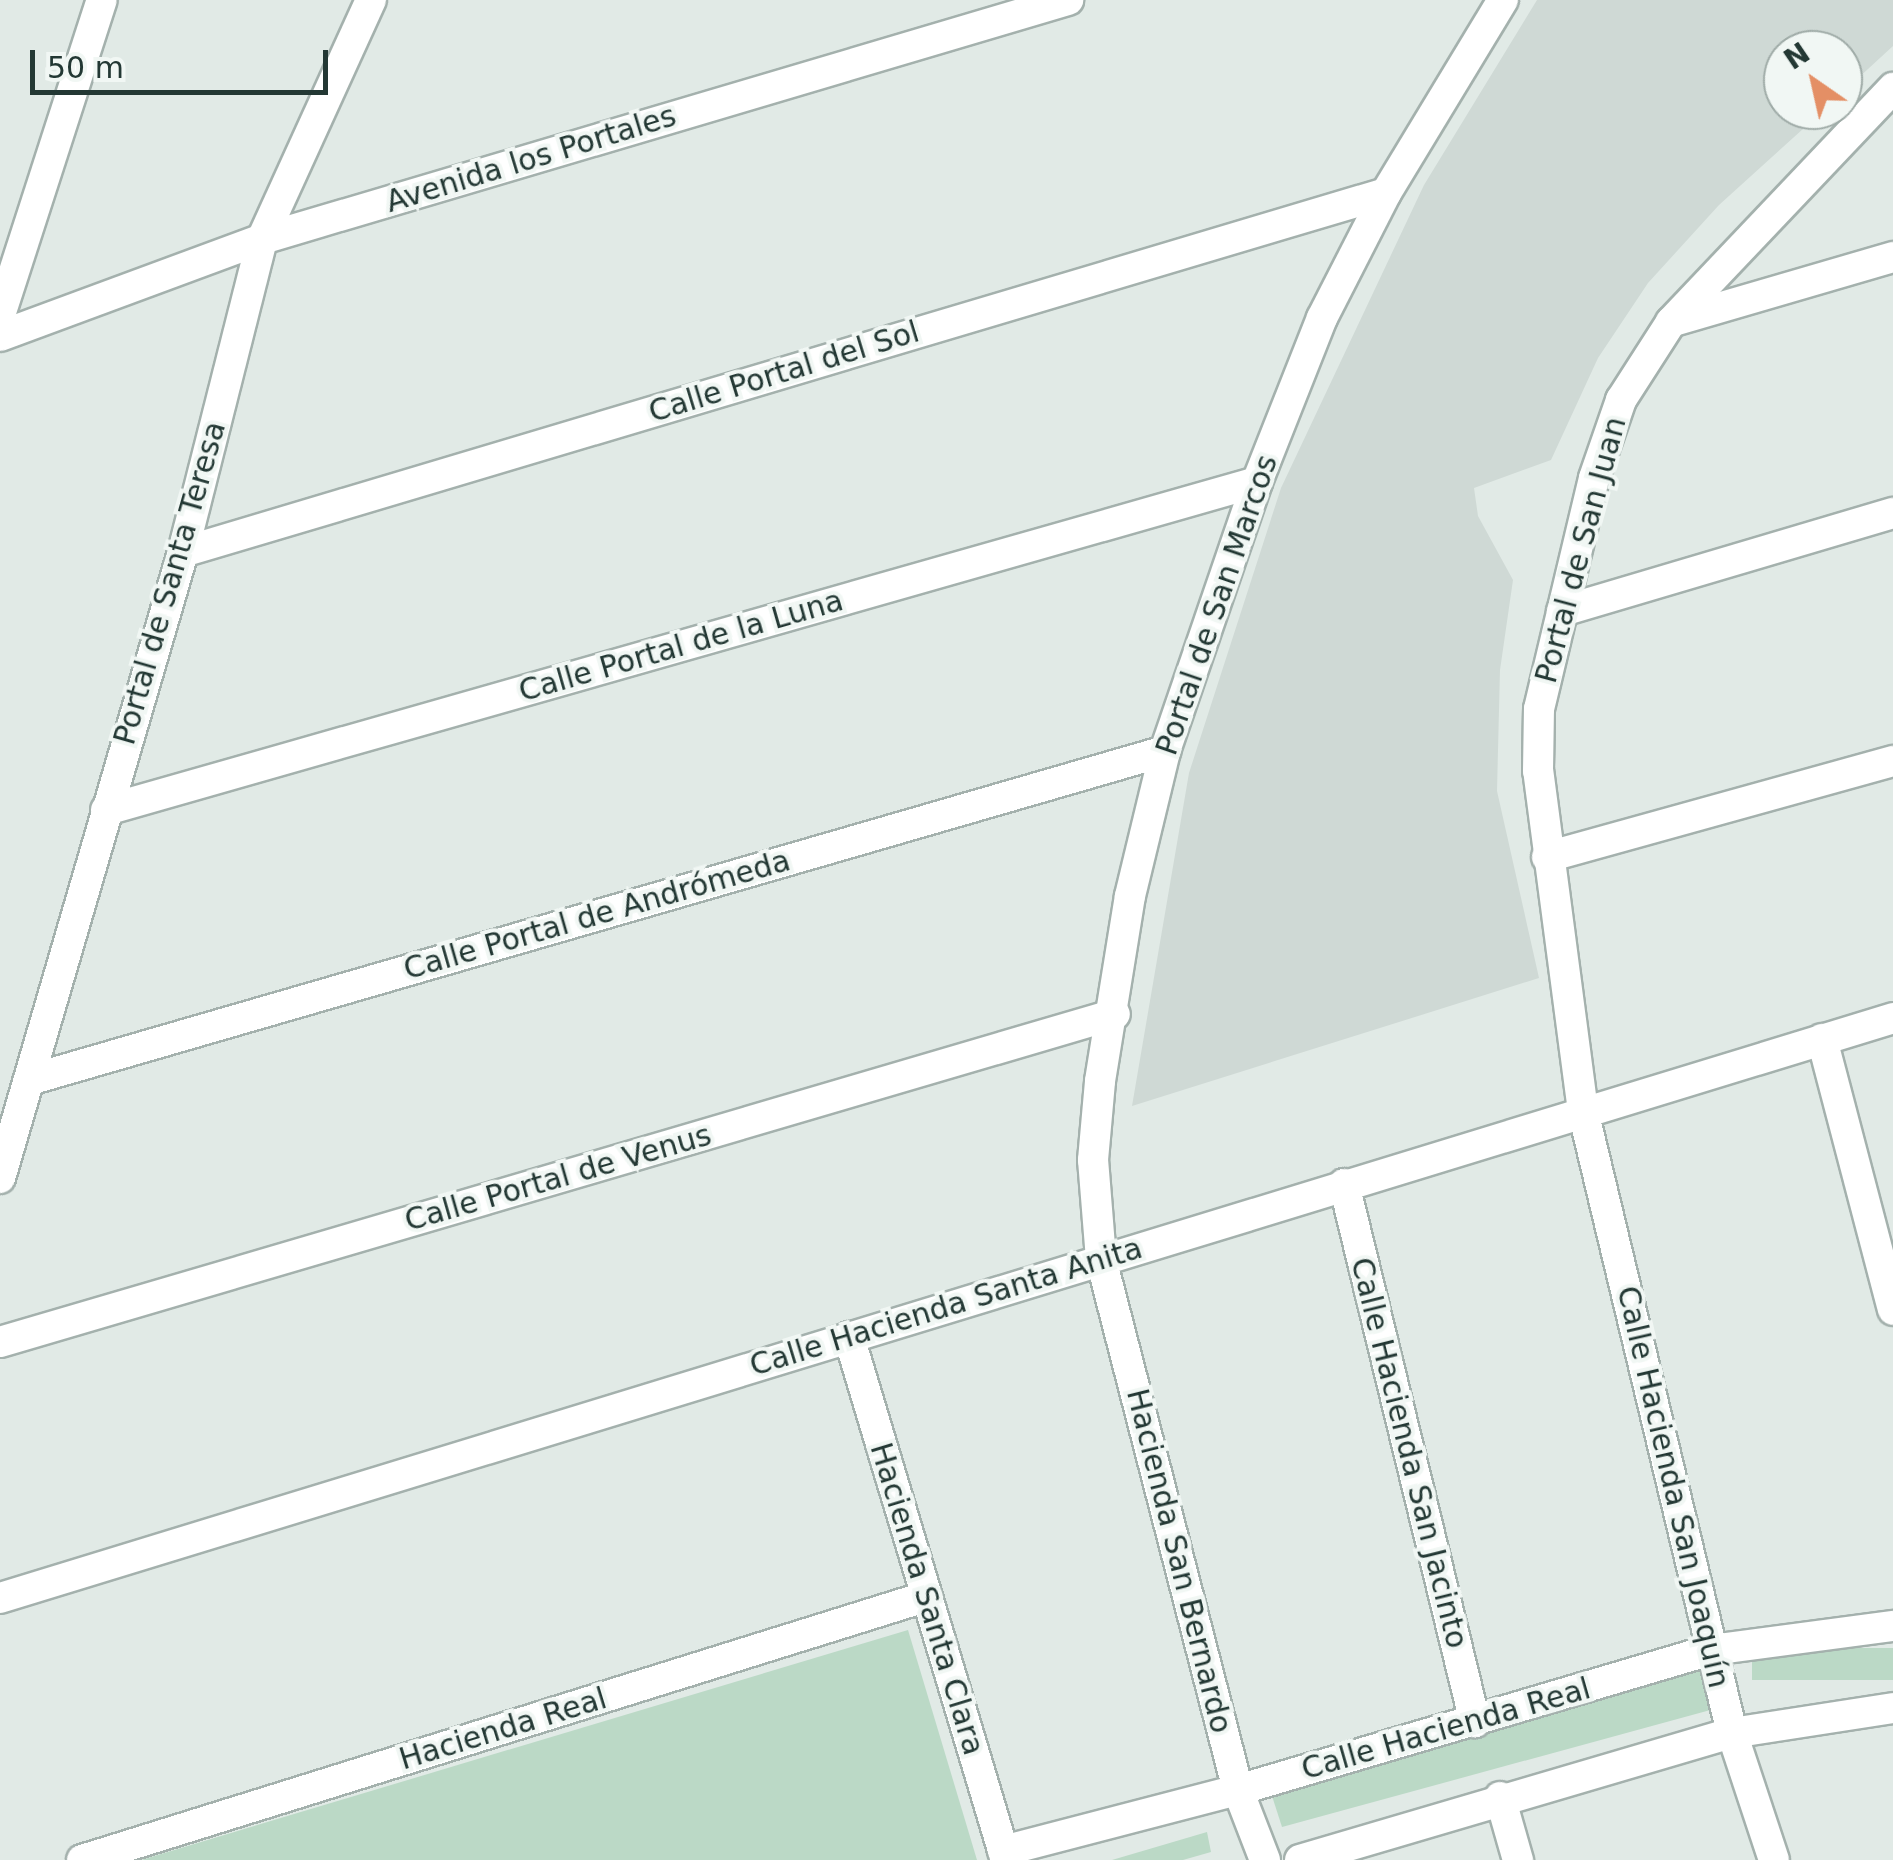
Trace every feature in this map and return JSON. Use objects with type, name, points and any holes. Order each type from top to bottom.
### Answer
[{"type":"street","points":[[0,315],[102,0]]},
{"type":"street","name":"Portal de Santa Teresa","points":[[0,1178],[183,552],[262,239],[371,0]]},
{"type":"street","name":"Avenida los Portales","points":[[0,336],[262,239],[1068,0]]},
{"type":"street","name":"Portal de San Marcos","points":[[1101,1259],[1093,1160],[1100,1081],[1115,1014],[1130,896],[1165,750],[1257,482],[1322,318],[1386,192],[1503,0]]},
{"type":"street","name":"Portal de San Juan","points":[[1583,1111],[1547,857],[1540,709],[1562,610],[1622,400],[1671,322],[1893,88]]},
{"type":"street","name":"Calle Portal del Sol","points":[[183,552],[1386,192]]},
{"type":"street","points":[[1671,322],[1893,257]]},
{"type":"street","name":"Calle Portal de la Luna","points":[[106,810],[1257,482]]},
{"type":"street","points":[[1562,610],[1893,513]]},
{"type":"street","name":"Calle Portal de Andrómeda","points":[[29,1080],[1165,750]]},
{"type":"street","points":[[1547,857],[1893,761]]},
{"type":"street","name":"Calle Portal de Venus","points":[[0,1342],[1115,1014]]},
{"type":"street","name":"Calle Hacienda Santa Anita","points":[[0,1598],[1893,1018]]},
{"type":"street","points":[[1822,1039],[1893,1310]]},
{"type":"street","name":"Calle Hacienda San Joaquín","points":[[1583,1111],[1732,1733],[1774,1860]]},
{"type":"street","name":"Calle Hacienda San Jacinto","points":[[1344,1184],[1475,1722]]},
{"type":"street","name":"Hacienda San Bernardo","points":[[1101,1259],[1238,1790],[1264,1860]]},
{"type":"street","name":"Hacienda Santa Clara","points":[[849,1337],[1004,1856]]},
{"type":"street","name":"Hacienda Real","points":[[82,1860],[925,1597]]},
{"type":"street","name":"Calle Hacienda Real","points":[[1004,1856],[1712,1650],[1893,1626]]},
{"type":"street","points":[[1300,1860],[1500,1797],[1732,1733],[1893,1708]]},
{"type":"street","points":[[1500,1797],[1518,1860]]},
{"type":"shaded area","points":[[1537,0],[1893,0],[1893,46],[1863,74],[1863,30],[1763,30],[1763,130],[1802,130],[1719,205],[1648,283],[1598,358],[1551,460],[1474,488],[1478,516],[1513,580],[1500,670],[1497,791],[1539,978],[1132,1106],[1189,773],[1281,488],[1424,185]]},
{"type":"green space","points":[[908,1630],[977,1860],[141,1860]]},
{"type":"green space","points":[[1752,1648],[1893,1648],[1893,1680],[1752,1680]]},
{"type":"green space","points":[[1703,1669],[1714,1709],[1282,1827],[1272,1796]]},
{"type":"green space","points":[[1207,1832],[1211,1852],[1183,1860],[1112,1860]]}]
